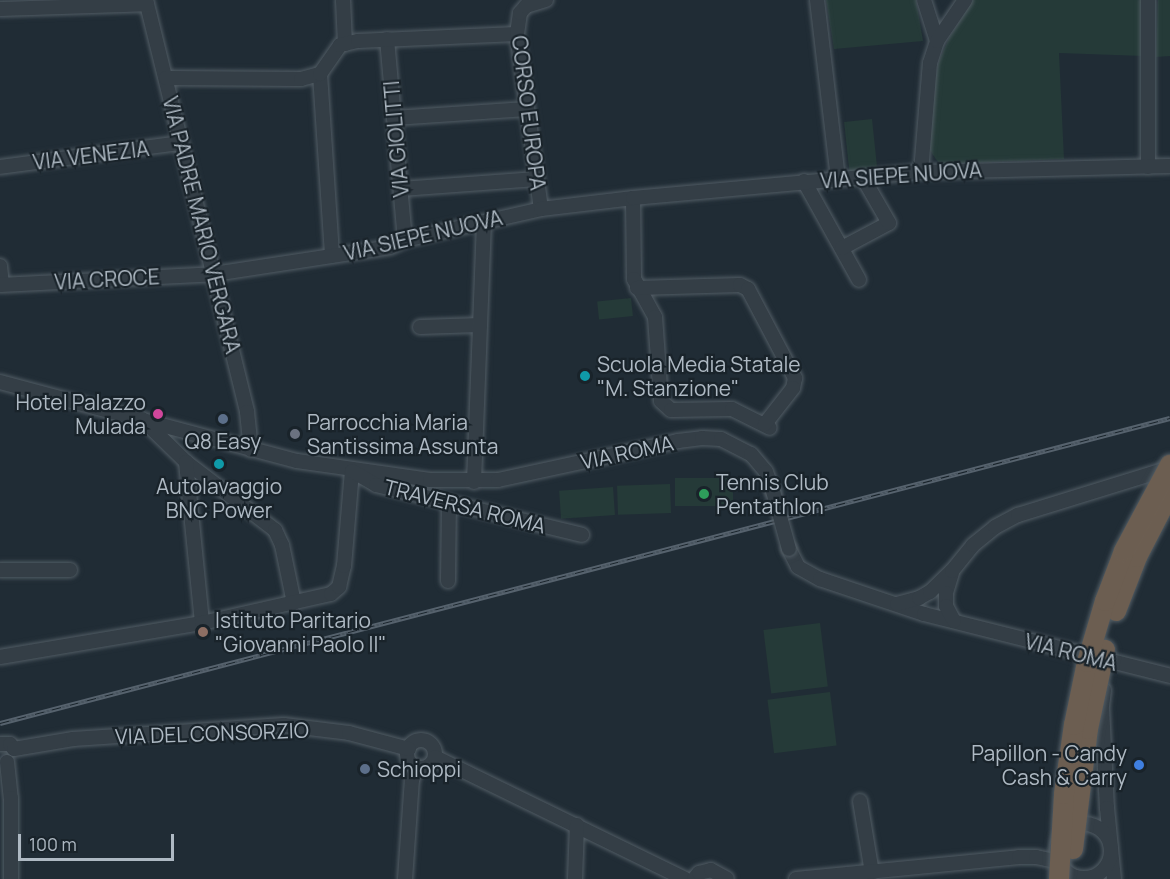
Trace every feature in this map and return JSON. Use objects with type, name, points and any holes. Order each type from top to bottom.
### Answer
[{"type":"highway","points":[[1059,871],[1064,794],[1074,725],[1087,662],[1105,601],[1124,551],[1170,466]]},
{"type":"highway","points":[[1086,879],[1078,795],[1100,667],[1118,605],[1137,557],[1170,493]]},
{"type":"street","points":[[343,0],[345,44]]},
{"type":"street","name":"CORSO EUROPA","points":[[541,209],[517,34],[520,13],[526,6],[546,0]]},
{"type":"street","points":[[817,0],[838,178]]},
{"type":"street","points":[[924,0],[926,14],[937,41]]},
{"type":"street","points":[[921,172],[927,89],[937,41],[965,0]]},
{"type":"street","points":[[1148,0],[1148,167]]},
{"type":"street","points":[[0,9],[147,2]]},
{"type":"street","name":"VIA PADRE MARIO VERGARA","points":[[147,2],[247,412],[251,450]]},
{"type":"street","points":[[332,256],[320,74],[340,45],[387,39],[517,34]]},
{"type":"street","name":"VIA GIOLITTI","points":[[387,39],[405,240]]},
{"type":"street","points":[[166,78],[301,79],[320,74]]},
{"type":"street","points":[[394,117],[527,109]]},
{"type":"street","name":"VIA VENEZIA","points":[[0,167],[182,143]]},
{"type":"street","name":"VIA SIEPE NUOVA","points":[[214,274],[390,247],[405,240],[541,209],[633,198],[921,172],[1170,166]]},
{"type":"street","points":[[842,248],[889,223],[862,176]]},
{"type":"street","points":[[401,189],[537,179]]},
{"type":"street","points":[[804,181],[859,280]]},
{"type":"street","points":[[633,198],[633,266],[637,288],[655,317],[661,401],[671,410],[732,410],[767,426],[793,388],[795,378],[748,290],[740,285],[637,288]]},
{"type":"street","points":[[474,482],[484,222]]},
{"type":"street","points":[[0,266],[1,284]]},
{"type":"street","name":"VIA CROCE","points":[[1,284],[214,274]]},
{"type":"street","points":[[420,327],[480,325]]},
{"type":"street","name":"VIA ROMA","points":[[0,382],[251,450],[352,471],[430,480],[474,482],[524,475],[702,438],[721,439],[752,454],[766,472],[789,549],[798,567],[813,577],[924,614],[1170,676]]},
{"type":"street","points":[[142,419],[186,462],[275,530],[282,546],[294,603]]},
{"type":"street","points":[[186,462],[202,623]]},
{"type":"street","points":[[897,604],[919,598],[938,585],[973,545],[995,528],[1018,515],[1170,466]]},
{"type":"street","points":[[0,657],[202,623],[331,594],[339,587],[344,566],[352,471]]},
{"type":"street","name":"TRAVERSA ROMA","points":[[352,471],[376,485],[582,535]]},
{"type":"street","points":[[448,581],[449,502]]},
{"type":"street","points":[[0,570],[70,570]]},
{"type":"street","points":[[952,571],[945,593],[946,606],[954,621]]},
{"type":"street","points":[[924,614],[938,585]]},
{"type":"street","points":[[1110,662],[1102,707],[1113,879]]},
{"type":"street","name":"VIA DEL CONSORZIO","points":[[14,749],[73,739],[284,725],[349,733],[409,749]]},
{"type":"street","points":[[419,741],[427,742],[434,748],[435,757],[430,765],[417,767],[408,758],[409,749],[419,741]]},
{"type":"street","points":[[0,744],[10,744],[14,749],[13,759],[3,762],[11,798],[11,879]]},
{"type":"street","points":[[435,757],[685,879]]},
{"type":"street","points":[[405,879],[412,780],[417,767]]},
{"type":"street","points":[[860,801],[872,873]]},
{"type":"street","points":[[1019,858],[1047,848],[1059,840],[1071,827],[1098,820],[1107,808]]},
{"type":"street","points":[[796,879],[1036,857],[1059,871],[1086,879],[1105,868],[1111,850],[1104,833],[1089,824]]},
{"type":"street","points":[[575,879],[577,825]]},
{"type":"street","points":[[1059,840],[1056,849],[1059,871]]},
{"type":"street","points":[[694,879],[699,873],[711,870],[727,879]]},
{"type":"green space","points":[[826,0],[916,0],[923,41],[834,49]]},
{"type":"green space","points":[[973,0],[1144,0],[1143,56],[1059,53],[1064,159],[940,164],[930,150],[934,86],[939,61],[949,38]]},
{"type":"green space","points":[[1158,0],[1170,0],[1170,56],[1156,57]]},
{"type":"green space","points":[[872,119],[877,169],[849,172],[844,122]]},
{"type":"green space","points":[[631,298],[633,316],[599,319],[597,302]]},
{"type":"green space","name":"Tennis Club Pentathlon","points":[[675,478],[733,478],[733,506],[675,506]]},
{"type":"green space","points":[[670,484],[671,513],[618,515],[617,486]]},
{"type":"green space","points":[[613,487],[615,515],[561,519],[559,491]]},
{"type":"green space","points":[[820,623],[828,687],[771,693],[763,630]]},
{"type":"green space","points":[[830,692],[837,746],[774,753],[767,700]]},
{"type":"railway","points":[[0,723],[1170,418]]},
{"type":"place","name":"Scuola Media Statale \"M. Stanzione\"","points":[[585,376]]},
{"type":"place","name":"Hotel Palazzo Mulada","points":[[158,414]]},
{"type":"place","name":"Q8 Easy","points":[[223,419]]},
{"type":"place","name":"Parrocchia Maria Santissima Assunta","points":[[295,434]]},
{"type":"place","name":"Autolavaggio BNC Power","points":[[219,464]]},
{"type":"place","name":"Tennis Club Pentathlon","points":[[704,494]]},
{"type":"place","name":"Istituto Paritario \"Giovanni Paolo II\"","points":[[203,632]]},
{"type":"place","name":"Papillon - Candy Cash & Carry","points":[[1139,765]]},
{"type":"place","name":"Schioppi","points":[[365,769]]}]
